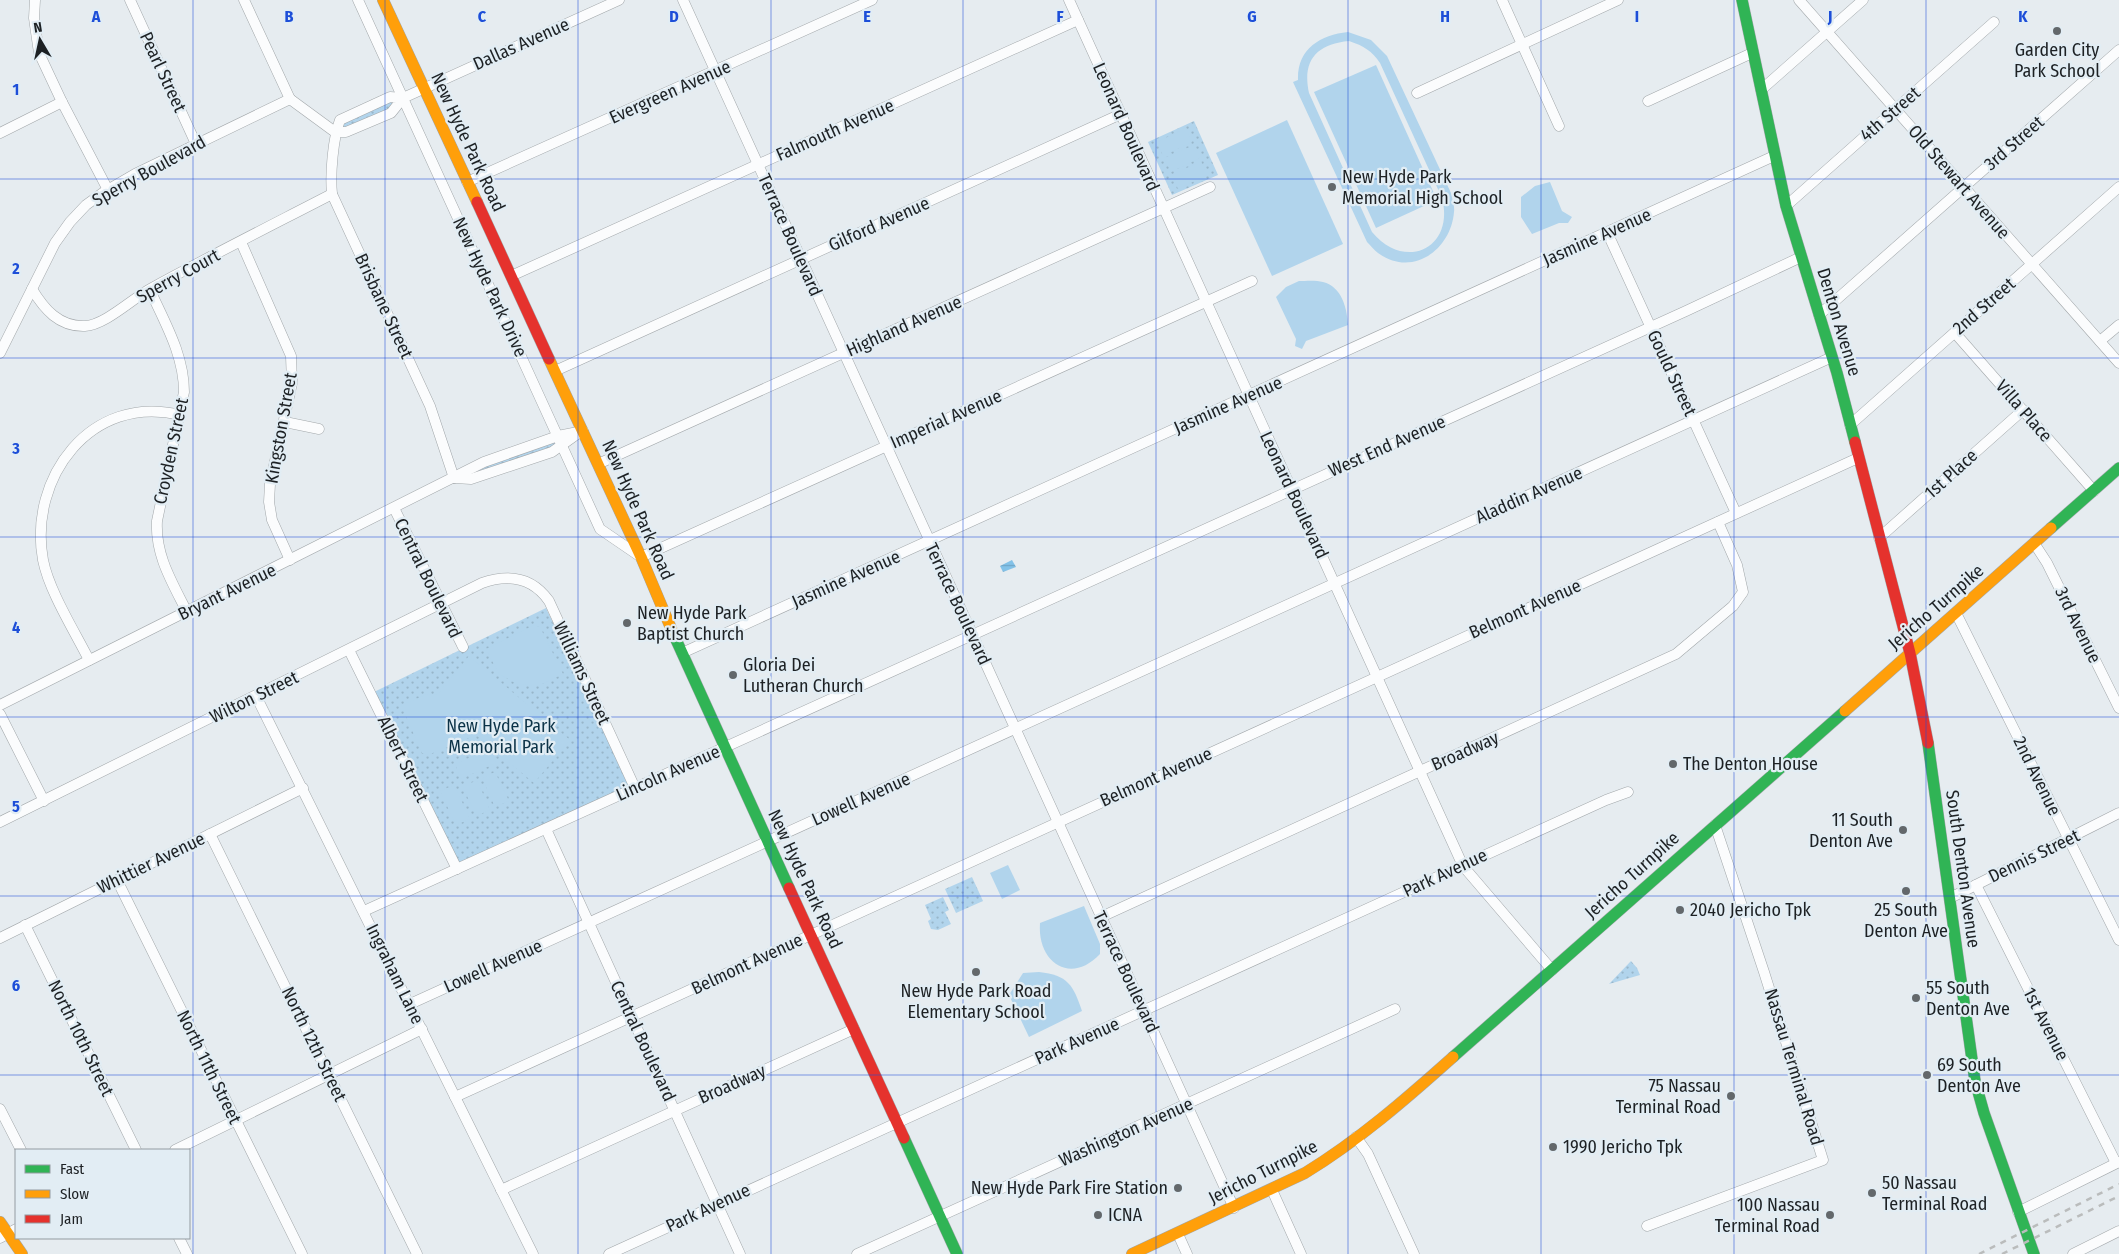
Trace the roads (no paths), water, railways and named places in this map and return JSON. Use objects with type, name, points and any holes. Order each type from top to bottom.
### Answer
[{"type":"main road","name":"New Hyde Park Road","points":[[383,0],[641,557],[682,653],[957,1254]]},
{"type":"main road","name":"Denton Avenue","points":[[1742,0],[1786,206],[1832,357],[1910,652]]},
{"type":"main road","name":"Jericho Turnpike","points":[[1132,1254],[1272,1190],[1316,1167],[1356,1138],[1427,1080],[2119,468]]},
{"type":"main road","name":"South Denton Avenue","points":[[1910,652],[1928,743],[1978,1091],[2034,1254]]},
{"type":"main road","points":[[0,1222],[22,1254]]},
{"type":"street","points":[[35,0],[34,18],[39,53],[108,190]]},
{"type":"street","name":"Pearl Street","points":[[130,0],[196,144]]},
{"type":"street","points":[[244,0],[290,100],[335,132],[346,132],[391,113],[403,98],[423,88]]},
{"type":"street","name":"New Hyde Park Drive","points":[[358,0],[600,529],[641,557]]},
{"type":"street","name":"Dallas Avenue","points":[[423,88],[619,0]]},
{"type":"street","name":"Terrace Boulevard","points":[[683,0],[1234,1208]]},
{"type":"street","name":"Evergreen Avenue","points":[[467,182],[872,0]]},
{"type":"street","name":"Leonard Boulevard","points":[[1069,0],[1463,866],[1552,970]]},
{"type":"street","points":[[1502,0],[1559,126]]},
{"type":"street","points":[[1417,93],[1618,0]]},
{"type":"street","name":"Old Stewart Avenue","points":[[1799,0],[2119,363]]},
{"type":"street","points":[[1761,90],[1863,0]]},
{"type":"street","name":"Falmouth Avenue","points":[[511,276],[1078,20]]},
{"type":"street","name":"4th Street","points":[[1786,206],[1994,22]]},
{"type":"street","name":"3rd Street","points":[[1819,315],[2119,50]]},
{"type":"street","points":[[1648,101],[1752,52]]},
{"type":"street","points":[[335,132],[340,120],[390,97],[403,98]]},
{"type":"street","name":"Sperry Boulevard","points":[[0,353],[55,243],[70,222],[86,206],[108,190],[136,174],[290,100]]},
{"type":"street","points":[[0,133],[62,102]]},
{"type":"street","name":"Gilford Avenue","points":[[555,371],[1121,114]]},
{"type":"street","name":"Brisbane Street","points":[[335,132],[331,172],[332,194],[430,406],[454,478]]},
{"type":"street","name":"Jasmine Avenue","points":[[682,653],[1774,156]]},
{"type":"street","name":"Highland Avenue","points":[[598,464],[1210,187]]},
{"type":"street","name":"2nd Street","points":[[1850,425],[2119,188]]},
{"type":"street","name":"Sperry Court","points":[[32,289],[50,314],[63,322],[85,326],[102,320],[150,290],[332,194]]},
{"type":"street","name":"Gould Street","points":[[1608,232],[1736,513]]},
{"type":"street","name":"Kingston Street","points":[[241,242],[292,356],[292,383],[270,484],[269,502],[272,520],[290,560]]},
{"type":"street","name":"West End Avenue","points":[[972,635],[1801,257]]},
{"type":"street","name":"Imperial Avenue","points":[[641,557],[1252,281]]},
{"type":"street","name":"Croyden Street","points":[[150,290],[182,366],[184,392],[156,521],[156,536],[161,558],[187,612]]},
{"type":"street","points":[[2100,341],[2119,325]]},
{"type":"street","name":"Villa Place","points":[[1955,332],[2094,490]]},
{"type":"street","name":"Aladdin Avenue","points":[[1258,618],[1832,357]]},
{"type":"street","name":"1st Place","points":[[1879,538],[2023,410]]},
{"type":"street","points":[[89,660],[52,587],[44,563],[40,540],[40,522],[46,493],[64,459],[81,440],[99,426],[134,412],[164,411],[180,415]]},
{"type":"street","points":[[285,422],[318,430]]},
{"type":"street","name":"Bryant Avenue","points":[[0,705],[484,462],[558,436],[583,431]]},
{"type":"street","name":"Bryant Avenue","points":[[454,478],[471,479],[552,452],[583,431]]},
{"type":"street","name":"Belmont Avenue","points":[[455,1097],[1858,458]]},
{"type":"street","name":"Central Boulevard","points":[[394,508],[462,648]]},
{"type":"street","name":"Broadway","points":[[1101,917],[1664,660],[1692,642],[1733,606],[1743,592],[1737,565],[1718,522]]},
{"type":"street","name":"3rd Avenue","points":[[2034,543],[2047,563],[2119,708]]},
{"type":"street","name":"Wilton Street","points":[[0,822],[482,583],[495,579],[509,578]]},
{"type":"street","name":"Williams Street","points":[[509,578],[520,579],[535,586],[549,601],[635,788]]},
{"type":"street","name":"2nd Avenue","points":[[1956,613],[2119,940]]},
{"type":"street","name":"Lowell Avenue","points":[[410,1004],[1258,618]]},
{"type":"street","name":"Lincoln Avenue","points":[[364,912],[972,635]]},
{"type":"street","name":"Albert Street","points":[[349,650],[457,869]]},
{"type":"street","name":"Ingraham Lane","points":[[256,696],[422,1028],[532,1254]]},
{"type":"street","points":[[0,714],[44,801]]},
{"type":"street","name":"Whittier Avenue","points":[[0,938],[302,788]]},
{"type":"street","name":"Park Avenue","points":[[609,1254],[1606,800],[1628,792]]},
{"type":"street","name":"Dennis Street","points":[[1950,898],[2119,814]]},
{"type":"street","name":"Nassau Terminal Road","points":[[1647,1226],[1823,1160],[1764,972],[1715,825]]},
{"type":"street","name":"Central Boulevard","points":[[546,829],[740,1254]]},
{"type":"street","name":"North 12th Street","points":[[210,834],[417,1254]]},
{"type":"street","name":"North 11th Street","points":[[117,880],[302,1254]]},
{"type":"street","name":"1st Avenue","points":[[1976,884],[2117,1163]]},
{"type":"street","name":"North 10th Street","points":[[25,925],[136,1149]]},
{"type":"street","name":"Washington Avenue","points":[[857,1254],[1395,1009]]},
{"type":"street","points":[[177,1149],[422,1028]]},
{"type":"street","name":"Broadway","points":[[501,1190],[854,1029]]},
{"type":"street","points":[[0,1108],[20,1149]]},
{"type":"street","points":[[1356,1138],[1368,1154],[1414,1254]]},
{"type":"street","points":[[2018,1212],[2117,1163]]},
{"type":"street","points":[[1272,1190],[1301,1254]]},
{"type":"street","points":[[2073,1254],[2119,1231]]},
{"type":"street","points":[[1178,1234],[1187,1254]]},
{"type":"street","points":[[180,1239],[187,1254]]},
{"type":"railway","points":[[1979,1254],[2119,1184]]},
{"type":"railway","points":[[2002,1254],[2119,1196]]},
{"type":"place","name":"Garden City Park School","points":[[2057,31]]},
{"type":"place","name":"New Hyde Park Memorial High School","points":[[1332,187]]},
{"type":"place","name":"New Hyde Park Baptist Church","points":[[627,623]]},
{"type":"place","name":"Gloria Dei Lutheran Church","points":[[733,675]]},
{"type":"place","name":"The Denton House","points":[[1673,764]]},
{"type":"place","name":"11 South Denton Ave","points":[[1903,830]]},
{"type":"place","name":"25 South Denton Ave","points":[[1906,891]]},
{"type":"place","name":"2040 Jericho Tpk","points":[[1680,910]]},
{"type":"place","name":"New Hyde Park Road Elementary School","points":[[976,972]]},
{"type":"place","name":"55 South Denton Ave","points":[[1916,998]]},
{"type":"place","name":"69 South Denton Ave","points":[[1927,1075]]},
{"type":"place","name":"75 Nassau Terminal Road","points":[[1731,1096]]},
{"type":"place","name":"1990 Jericho Tpk","points":[[1553,1147]]},
{"type":"place","name":"New Hyde Park Fire Station","points":[[1178,1188]]},
{"type":"place","name":"50 Nassau Terminal Road","points":[[1872,1193]]},
{"type":"place","name":"ICNA","points":[[1098,1215]]},
{"type":"place","name":"100 Nassau Terminal Road","points":[[1830,1215]]},
{"type":"park label","name":"New Hyde Park Memorial Park","points":[[501,736]]}]
